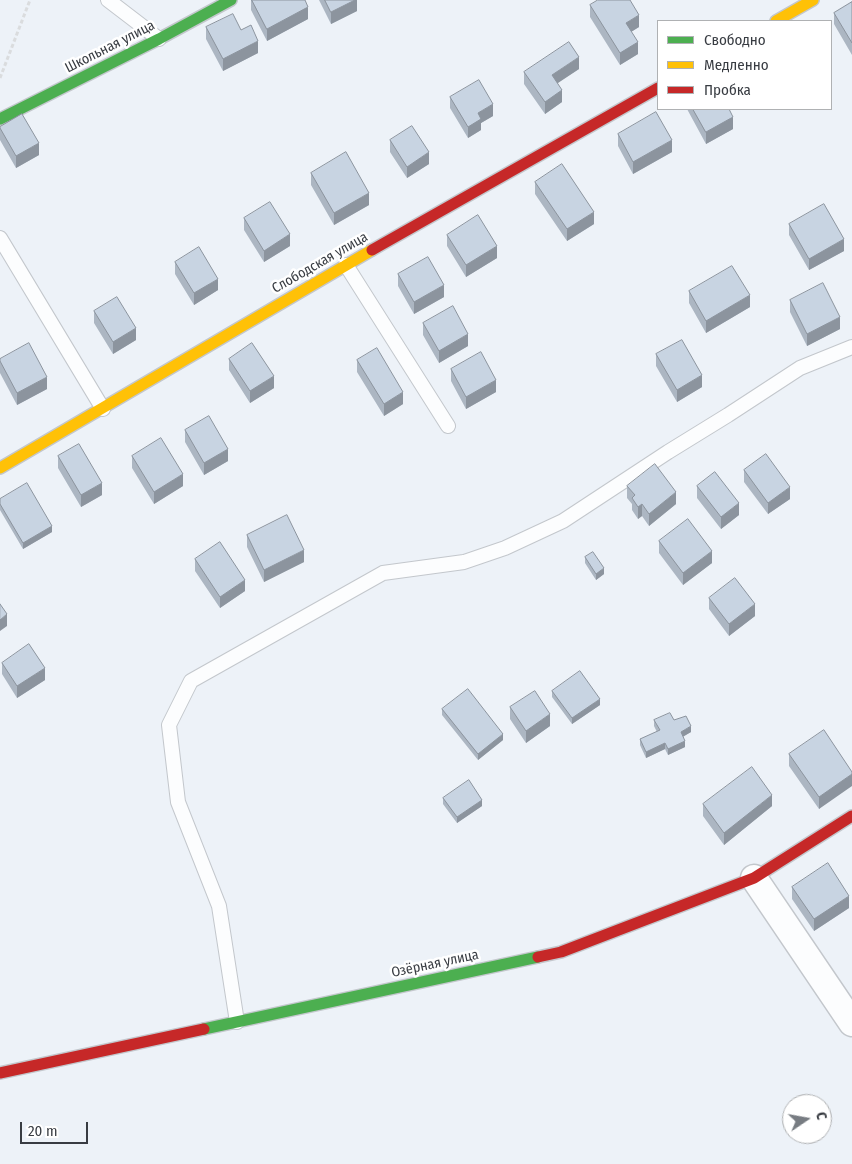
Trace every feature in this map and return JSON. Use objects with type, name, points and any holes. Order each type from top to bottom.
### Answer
[{"type":"street","name":"Школьная улица","points":[[0,118],[159,39],[231,0]]},
{"type":"street","points":[[778,20],[813,0]]},
{"type":"street","name":"Слободская улица","points":[[0,468],[346,265],[657,89]]},
{"type":"street","name":"Озёрная улица","points":[[0,1073],[561,952],[754,878],[852,816]]},
{"type":"street","points":[[754,878],[852,1023]]},
{"type":"lane","points":[[108,0],[159,39]]},
{"type":"lane","points":[[0,238],[103,409]]},
{"type":"lane","points":[[346,265],[448,426]]},
{"type":"lane","points":[[237,1022],[220,906],[178,802],[169,725],[191,682],[383,573],[464,562],[506,548],[563,521],[800,368],[852,347]]},
{"type":"path","points":[[0,78],[30,0]]},
{"type":"building","points":[[252,0],[305,0],[308,7],[267,29]]},
{"type":"building","points":[[325,0],[355,0],[331,12]]},
{"type":"building","points":[[598,0],[630,0],[639,15],[626,23],[638,42],[620,53],[590,5]]},
{"type":"building","points":[[852,2],[852,43],[834,13]]},
{"type":"building","points":[[233,14],[241,30],[251,25],[258,41],[223,59],[206,27]]},
{"type":"building","points":[[569,42],[579,57],[552,75],[562,90],[545,102],[524,72]]},
{"type":"building","points":[[479,80],[493,104],[478,113],[481,119],[468,127],[450,97]]},
{"type":"building","points":[[694,110],[730,110],[733,117],[706,132]]},
{"type":"building","points":[[656,112],[672,140],[633,162],[618,134]]},
{"type":"building","points":[[22,114],[39,143],[16,156],[0,127]]},
{"type":"building","points":[[412,126],[429,152],[407,167],[390,140]]},
{"type":"building","points":[[346,152],[369,193],[334,213],[311,173]]},
{"type":"building","points":[[562,164],[594,212],[567,229],[535,182]]},
{"type":"building","points":[[270,202],[290,234],[264,251],[244,218]]},
{"type":"building","points":[[824,204],[844,239],[809,259],[789,224]]},
{"type":"building","points":[[478,215],[497,246],[466,265],[447,235]]},
{"type":"building","points":[[199,247],[218,279],[194,293],[175,262]]},
{"type":"building","points":[[428,257],[444,285],[414,302],[398,274]]},
{"type":"building","points":[[732,266],[750,295],[706,321],[689,291]]},
{"type":"building","points":[[823,283],[840,317],[807,334],[790,300]]},
{"type":"building","points":[[117,297],[136,328],[113,342],[94,311]]},
{"type":"building","points":[[453,306],[468,334],[439,351],[423,323]]},
{"type":"building","points":[[682,340],[702,375],[677,390],[656,354]]},
{"type":"building","points":[[29,343],[47,377],[17,393],[0,359]]},
{"type":"building","points":[[252,343],[274,376],[250,391],[229,359]]},
{"type":"building","points":[[377,348],[403,392],[384,404],[357,360]]},
{"type":"building","points":[[481,352],[496,380],[466,397],[451,369]]},
{"type":"building","points":[[209,416],[228,449],[204,463],[185,430]]},
{"type":"building","points":[[161,438],[183,474],[154,492],[132,456]]},
{"type":"building","points":[[79,444],[102,483],[81,495],[58,456]]},
{"type":"building","points":[[766,454],[790,487],[768,503],[744,470]]},
{"type":"building","points":[[655,464],[676,492],[649,514],[642,504],[638,507],[632,498],[635,495],[627,486]]},
{"type":"building","points":[[715,472],[739,503],[721,517],[697,486]]},
{"type":"building","points":[[27,483],[52,526],[23,543],[0,504],[0,499]]},
{"type":"building","points":[[287,515],[304,550],[264,570],[247,535]]},
{"type":"building","points":[[688,519],[712,551],[683,573],[659,541]]},
{"type":"building","points":[[220,542],[245,580],[220,597],[195,559]]},
{"type":"building","points":[[593,552],[604,568],[596,574],[585,557]]},
{"type":"building","points":[[735,578],[755,604],[729,624],[709,598]]},
{"type":"building","points":[[0,604],[7,614],[0,620]]},
{"type":"building","points":[[29,644],[45,668],[17,686],[2,663]]},
{"type":"building","points":[[580,671],[600,699],[572,718],[552,691]]},
{"type":"building","points":[[468,689],[503,734],[478,754],[442,709]]},
{"type":"building","points":[[535,691],[550,714],[526,731],[510,707]]},
{"type":"building","points":[[670,713],[674,720],[686,716],[691,726],[681,732],[685,741],[668,749],[665,743],[646,752],[640,739],[660,730],[654,720]]},
{"type":"building","points":[[824,730],[852,774],[819,797],[789,754]]},
{"type":"building","points":[[752,767],[772,795],[724,833],[703,804]]},
{"type":"building","points":[[469,780],[482,800],[457,817],[443,798]]},
{"type":"building","points":[[828,863],[849,896],[814,919],[792,887]]},
{"type":"traffic: fast","points":[[0,119],[159,39],[231,0]]},
{"type":"traffic: fast","points":[[204,1029],[538,957]]},
{"type":"traffic: slow","points":[[778,20],[813,0]]},
{"type":"traffic: slow","points":[[0,468],[372,250]]},
{"type":"traffic: jam","points":[[372,250],[657,89]]},
{"type":"traffic: jam","points":[[538,957],[561,952],[754,878],[852,816]]},
{"type":"traffic: jam","points":[[0,1073],[204,1029]]}]
